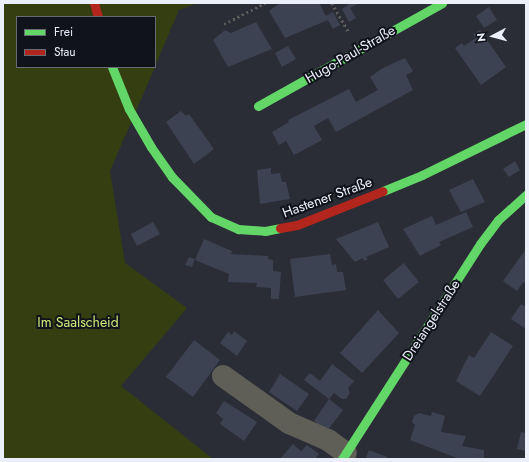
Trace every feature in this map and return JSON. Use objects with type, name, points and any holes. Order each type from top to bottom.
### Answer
[{"type":"main road","points":[[94,3],[98,16]]},
{"type":"main road","name":"Hugo-Paul-Straße","points":[[258,106],[442,3]]},
{"type":"main road","name":"Hastener Straße","points":[[112,68],[129,108],[150,147],[172,177],[211,217],[238,229],[264,231],[297,224],[422,175],[526,124]]},
{"type":"main road","name":"Dreiangelstraße","points":[[344,456],[480,244],[498,220],[526,195]]},
{"type":"street","name":"Dreiangelstraße","points":[[223,376],[289,423],[328,440],[344,456]]},
{"type":"path","points":[[224,24],[265,3]]},
{"type":"path","points":[[332,3],[358,49]]},
{"type":"green space","name":"Im Saalscheid","points":[[3,3],[198,3],[179,10],[156,64],[156,16],[16,16],[16,68],[155,68],[110,171],[125,263],[187,308],[121,386],[213,459],[3,459]]},
{"type":"building","points":[[280,3],[319,3],[326,16],[333,12],[340,25],[333,29],[328,20],[285,38],[269,11]]},
{"type":"building","points":[[347,3],[360,3],[350,8],[356,18],[349,22],[342,9],[348,5]]},
{"type":"building","points":[[489,7],[497,20],[484,28],[476,16]]},
{"type":"building","points":[[256,22],[272,49],[228,67],[213,40],[225,30],[231,33]]},
{"type":"building","points":[[480,30],[506,67],[481,85],[455,48],[462,43],[464,46],[476,38],[473,34]]},
{"type":"building","points":[[288,46],[296,59],[282,67],[275,53]]},
{"type":"building","points":[[405,58],[413,71],[406,75],[413,90],[336,132],[328,118],[314,126],[322,140],[294,155],[286,141],[279,145],[272,132],[289,122],[288,120],[349,89],[356,102],[378,90],[370,77],[383,68]]},
{"type":"building","points":[[181,111],[186,116],[189,114],[214,149],[194,164],[166,122]]},
{"type":"building","points":[[515,161],[520,170],[509,177],[503,169]]},
{"type":"building","points":[[271,168],[271,174],[280,173],[282,182],[286,182],[290,199],[260,204],[257,170]]},
{"type":"building","points":[[473,179],[485,202],[461,212],[449,190]]},
{"type":"building","points":[[466,212],[473,227],[439,242],[441,245],[420,256],[403,229],[432,216],[436,225]]},
{"type":"building","points":[[153,222],[160,234],[137,246],[131,234]]},
{"type":"building","points":[[378,222],[389,247],[366,257],[368,259],[364,261],[363,258],[355,262],[336,239]]},
{"type":"building","points":[[204,239],[232,251],[231,254],[268,256],[268,259],[273,260],[273,271],[281,272],[279,299],[271,299],[271,288],[256,287],[257,283],[228,282],[229,274],[195,260]]},
{"type":"building","points":[[526,249],[526,284],[523,282],[517,291],[503,281]]},
{"type":"building","points":[[330,254],[332,265],[336,264],[337,272],[343,272],[346,290],[295,297],[290,259]]},
{"type":"building","points":[[189,257],[195,259],[192,267],[185,265]]},
{"type":"building","points":[[404,263],[419,282],[398,299],[383,280]]},
{"type":"building","points":[[521,304],[526,307],[526,329],[511,319]]},
{"type":"building","points":[[378,310],[399,333],[362,373],[340,353]]},
{"type":"building","points":[[234,331],[247,341],[237,356],[220,343],[228,332],[232,335]]},
{"type":"building","points":[[491,332],[513,346],[480,396],[456,381],[469,355],[474,358]]},
{"type":"building","points":[[194,340],[220,360],[193,397],[166,377]]},
{"type":"building","points":[[332,364],[354,381],[348,388],[350,393],[346,399],[342,399],[334,393],[329,399],[304,380],[310,373],[320,381]]},
{"type":"building","points":[[280,374],[309,394],[297,411],[269,392]]},
{"type":"building","points":[[329,399],[343,410],[327,431],[314,421]]},
{"type":"building","points":[[224,401],[257,422],[244,441],[220,424],[223,419],[216,413]]},
{"type":"building","points":[[432,412],[445,416],[441,432],[466,436],[462,446],[484,450],[484,459],[459,459],[410,440],[415,425],[412,422],[414,416],[419,413],[431,416]]},
{"type":"building","points":[[521,432],[526,433],[526,451],[517,449]]},
{"type":"building","points":[[293,444],[301,451],[307,445],[319,454],[315,459],[280,459]]},
{"type":"building","points":[[369,450],[387,457],[387,459],[366,458]]},
{"type":"traffic: fast","points":[[258,106],[442,3]]},
{"type":"traffic: fast","points":[[112,68],[129,109],[151,147],[172,177],[211,217],[238,229],[265,231],[280,228]]},
{"type":"traffic: fast","points":[[383,191],[422,175],[526,124]]},
{"type":"traffic: fast","points":[[342,459],[480,244],[498,220],[526,195]]},
{"type":"traffic: jam","points":[[94,3],[98,16]]},
{"type":"traffic: jam","points":[[280,228],[297,225],[383,191]]}]
